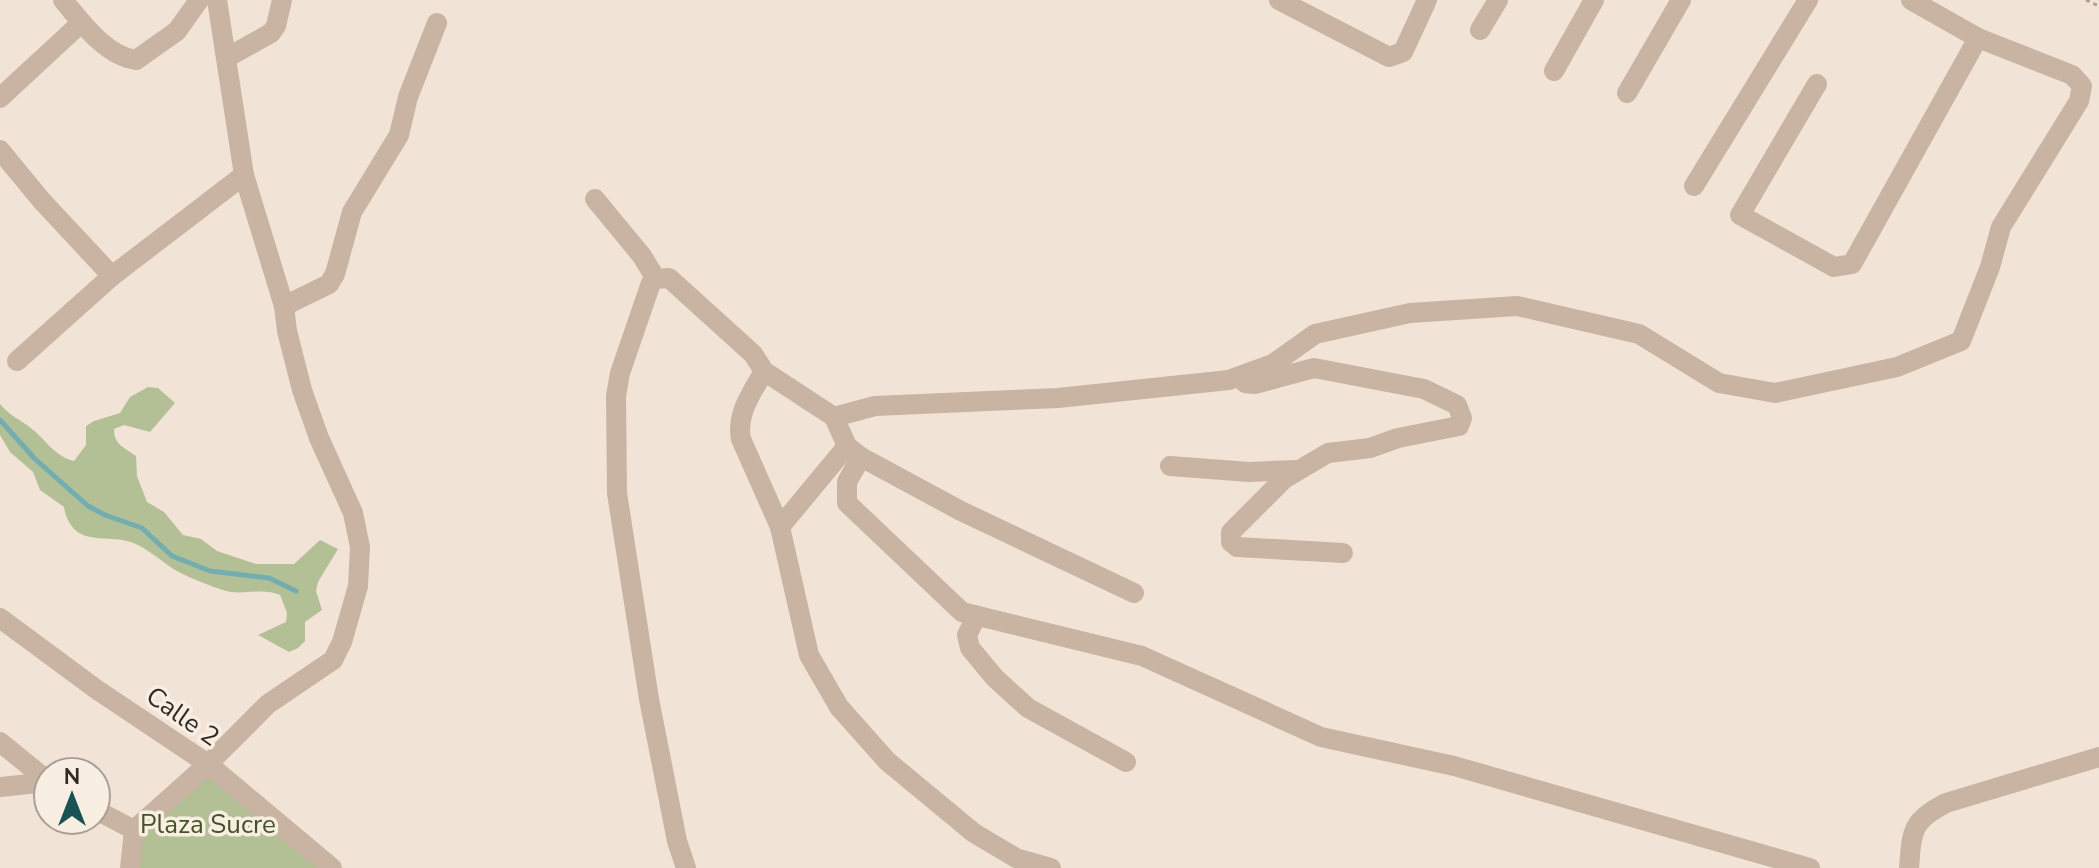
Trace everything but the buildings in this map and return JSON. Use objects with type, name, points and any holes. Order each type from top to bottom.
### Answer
[{"type":"street","points":[[63,0],[81,23],[120,58],[136,60],[177,31],[199,0]]},
{"type":"street","points":[[130,868],[134,830],[208,764],[268,704],[333,660],[342,642],[358,586],[360,547],[353,513],[319,438],[302,390],[284,306],[244,175],[217,0]]},
{"type":"street","points":[[228,57],[271,33],[276,26],[282,0]]},
{"type":"street","points":[[1279,0],[1389,57],[1403,52],[1427,0]]},
{"type":"street","points":[[1480,30],[1498,0]]},
{"type":"street","points":[[1554,71],[1594,0]]},
{"type":"street","points":[[1627,93],[1681,0]]},
{"type":"street","points":[[1694,186],[1808,0]]},
{"type":"street","points":[[834,417],[875,406],[1058,398],[1229,380],[1273,364],[1315,334],[1410,313],[1517,306],[1639,334],[1719,383],[1775,393],[1897,367],[1961,341],[1990,267],[2001,227],[2079,101],[2082,86],[2072,75],[1978,38],[1911,0]]},
{"type":"street","points":[[0,98],[81,23]]},
{"type":"street","points":[[284,306],[329,284],[335,274],[352,212],[399,135],[408,97],[437,23]]},
{"type":"street","points":[[1817,84],[1740,215],[1834,267],[1852,264],[1978,38]]},
{"type":"street","points":[[0,150],[42,201],[112,276]]},
{"type":"street","points":[[17,361],[112,276],[244,175]]},
{"type":"street","points":[[595,199],[627,236],[656,279]]},
{"type":"street","points":[[686,868],[677,841],[649,699],[617,493],[616,396],[620,373],[651,283],[656,279],[669,278],[753,354],[764,371],[834,417],[854,451],[961,511],[1134,593]]},
{"type":"street","points":[[1229,380],[1255,384],[1314,368],[1424,389],[1457,405],[1462,418],[1459,426],[1398,438],[1370,448],[1328,453],[1296,470],[1231,532],[1231,542],[1237,547],[1343,553]]},
{"type":"street","points":[[764,371],[742,410],[741,439],[780,527],[809,655],[839,707],[887,761],[974,833],[1016,858],[1051,868]]},
{"type":"street","points":[[780,527],[854,451]]},
{"type":"street","points":[[854,451],[847,482],[847,503],[962,612],[1142,656],[1321,737],[1454,766],[1810,868]]},
{"type":"street","points":[[1170,466],[1249,472],[1296,470]]},
{"type":"street","points":[[976,617],[967,635],[970,648],[995,678],[1028,708],[1126,762]]},
{"type":"street","name":"Calle 2","points":[[0,618],[96,689],[208,764],[327,865]]},
{"type":"street","points":[[0,742],[32,769]]},
{"type":"street","points":[[1909,868],[1913,830],[1925,814],[1946,803],[2099,757]]},
{"type":"street","points":[[0,787],[32,784]]},
{"type":"street","points":[[112,818],[134,830]]},
{"type":"path","points":[[2086,0],[2099,6]]},
{"type":"green space","points":[[148,387],[158,388],[175,403],[150,432],[124,425],[114,429],[114,434],[120,445],[136,456],[137,476],[147,502],[164,512],[183,535],[201,539],[217,551],[256,564],[294,564],[320,540],[338,549],[318,582],[316,591],[322,610],[305,622],[305,641],[298,648],[289,652],[258,635],[286,622],[287,613],[280,595],[225,591],[181,573],[133,543],[79,533],[68,521],[64,507],[40,490],[33,472],[10,452],[0,435],[0,404],[56,452],[74,461],[86,445],[86,426],[120,413],[130,397]]},
{"type":"green space","name":"Plaza Sucre","points":[[208,764],[325,868],[130,868],[134,830]]},
{"type":"waterway","points":[[0,420],[35,459],[88,506],[142,528],[172,556],[210,571],[269,578],[296,591]]}]
